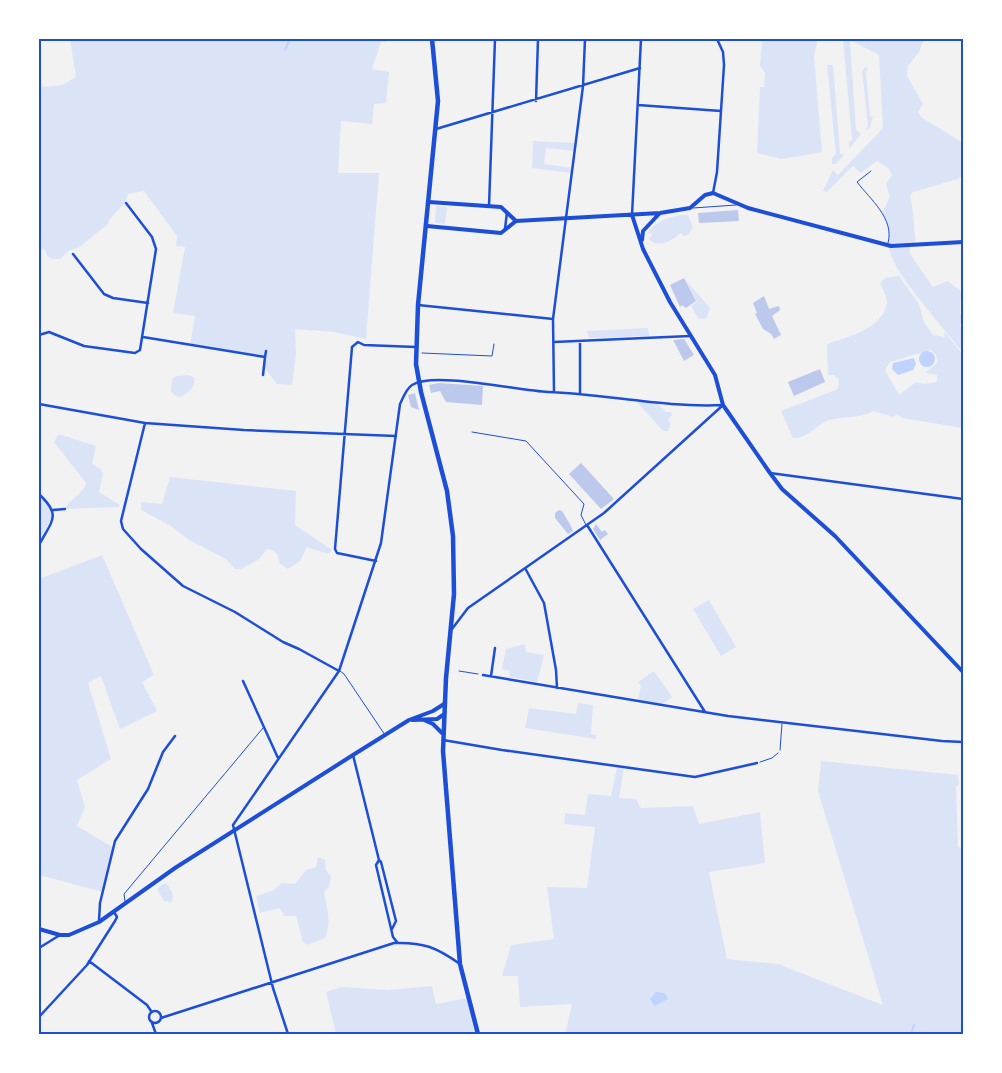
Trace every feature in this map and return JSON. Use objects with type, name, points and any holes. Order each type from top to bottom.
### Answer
[{"type":"main road","points":[[432,39],[437,80],[435,129],[418,305],[416,350],[419,383],[442,474],[451,521],[455,574],[442,740],[460,964],[478,1034]]},
{"type":"street","points":[[489,206],[495,39]]},
{"type":"street","points":[[536,101],[538,39]]},
{"type":"street","points":[[554,392],[553,319],[583,86],[585,39]]},
{"type":"street","points":[[641,39],[632,215],[642,244],[690,336],[715,375],[723,405],[782,489],[834,536],[963,672]]},
{"type":"street","points":[[713,193],[717,172],[724,60],[718,39]]},
{"type":"street","points":[[435,129],[536,101],[640,68]]},
{"type":"street","points":[[638,105],[721,112]]},
{"type":"street","points":[[427,226],[504,231],[516,221],[660,213],[690,208],[705,195],[713,193],[738,205],[889,246],[963,242]]},
{"type":"street","points":[[429,202],[489,206],[507,211],[516,221]]},
{"type":"street","points":[[39,335],[49,332],[84,346],[135,353],[140,349],[156,249],[152,237],[126,203]]},
{"type":"street","points":[[504,231],[508,221],[507,211]]},
{"type":"street","points":[[642,244],[643,231],[660,213]]},
{"type":"street","points":[[73,254],[104,294],[113,298],[148,303]]},
{"type":"street","points":[[418,305],[553,319]]},
{"type":"street","points":[[553,342],[690,336]]},
{"type":"street","points":[[143,337],[265,357]]},
{"type":"street","points":[[580,341],[580,393]]},
{"type":"street","points":[[376,561],[336,551],[352,347],[358,342],[364,345],[416,350]]},
{"type":"street","points":[[263,375],[266,351]]},
{"type":"street","points":[[288,1034],[234,833],[234,823],[339,671],[382,539],[403,397],[412,384],[438,380],[580,393],[607,398],[723,405]]},
{"type":"street","points":[[39,404],[145,423],[346,435],[396,436]]},
{"type":"street","points":[[450,630],[468,608],[587,525],[626,494],[723,405]]},
{"type":"street","points":[[145,423],[121,521],[123,529],[147,555],[183,586],[235,612],[283,642],[300,648],[339,671]]},
{"type":"street","points":[[770,473],[963,499]]},
{"type":"street","points":[[39,494],[53,510],[52,521],[39,545]]},
{"type":"street","points":[[53,510],[65,509]]},
{"type":"street","points":[[587,525],[705,712]]},
{"type":"street","points":[[525,568],[544,604],[556,670],[557,688]]},
{"type":"street","points":[[491,676],[495,648]]},
{"type":"street","points":[[483,675],[782,723],[963,742]]},
{"type":"street","points":[[243,681],[278,758]]},
{"type":"street","points":[[39,929],[60,935],[73,934],[99,922],[127,904],[175,868],[234,833],[353,755],[409,720],[433,711],[444,704]]},
{"type":"street","points":[[409,720],[437,720],[443,715]]},
{"type":"street","points":[[417,720],[429,722],[442,733]]},
{"type":"street","points":[[99,922],[100,903],[115,841],[148,789],[163,752],[175,736]]},
{"type":"street","points":[[442,740],[695,777],[757,763]]},
{"type":"street","points":[[353,755],[396,921],[392,929],[393,937],[390,945]]},
{"type":"street","points":[[39,1016],[89,962],[117,917],[114,912]]},
{"type":"street","points":[[39,948],[60,935]]},
{"type":"street","points":[[393,937],[398,943]]},
{"type":"street","points":[[152,1023],[159,1022],[161,1018],[398,943],[431,946],[460,964]]},
{"type":"street","points":[[89,962],[147,1005],[151,1011],[159,1012],[161,1018]]},
{"type":"street","points":[[151,1011],[148,1017],[156,1034]]},
{"type":"lane","points":[[870,171],[857,182],[888,225],[890,234],[889,246]]},
{"type":"lane","points":[[690,208],[738,205]]},
{"type":"lane","points":[[472,432],[526,440],[584,504],[581,514],[587,525]]},
{"type":"lane","points":[[339,671],[344,674],[385,735]]},
{"type":"lane","points":[[780,750],[782,723]]},
{"type":"lane","points":[[127,904],[124,894],[263,728]]},
{"type":"path","points":[[416,350],[492,356],[494,344]]},
{"type":"path","points":[[459,671],[483,675]]},
{"type":"path","points":[[757,763],[772,758],[780,750]]},
{"type":"shaded area","points":[[70,39],[386,39],[386,42],[381,42],[372,69],[389,72],[386,103],[374,104],[372,124],[341,121],[338,173],[379,173],[366,339],[334,332],[295,329],[296,354],[292,385],[277,384],[264,367],[265,357],[190,345],[195,316],[173,313],[185,247],[176,246],[177,236],[144,191],[128,194],[124,203],[112,216],[108,224],[78,248],[70,250],[60,259],[53,259],[47,256],[45,250],[39,248],[39,82],[43,87],[62,85],[76,77]]},
{"type":"shaded area","points":[[762,39],[818,39],[814,56],[822,152],[782,159],[757,153],[760,87],[764,87],[765,73],[760,66]]},
{"type":"shaded area","points":[[843,39],[924,39],[919,52],[908,66],[907,76],[923,104],[918,112],[921,117],[963,143],[963,175],[958,179],[913,192],[910,195],[916,246],[910,246],[910,254],[933,287],[948,281],[961,291],[960,313],[963,318],[960,326],[963,330],[963,353],[902,276],[890,253],[887,225],[882,213],[890,197],[886,184],[892,175],[888,168],[877,161],[861,173],[853,166],[827,192],[823,191],[833,170],[838,175],[883,128],[879,55],[850,40],[856,130],[861,134],[849,149],[849,142],[852,140]]},
{"type":"shaded area","points":[[827,65],[833,65],[840,153],[844,155],[836,164],[832,164],[832,158],[836,154]]},
{"type":"shaded area","points":[[865,67],[868,69],[866,72],[870,117],[873,116],[870,128],[865,130],[868,126],[862,71]]},
{"type":"shaded area","points":[[533,141],[576,143],[575,151],[546,148],[544,164],[573,168],[572,173],[532,168]]},
{"type":"shaded area","points":[[436,206],[447,207],[445,224],[435,223]]},
{"type":"shaded area","points":[[688,215],[693,227],[689,234],[684,236],[681,233],[669,241],[660,244],[652,242],[648,238],[652,234],[648,233],[651,229],[660,222],[671,217]]},
{"type":"shaded area","points":[[899,276],[919,304],[924,322],[933,335],[945,337],[944,331],[963,355],[963,428],[902,418],[897,414],[893,417],[873,411],[862,416],[827,421],[803,436],[793,438],[781,411],[838,389],[839,380],[834,375],[828,375],[827,344],[854,335],[879,319],[887,302],[880,283],[885,278]],"holes":[[[930,350],[936,355],[938,362],[925,373],[937,375],[937,382],[924,384],[916,382],[899,395],[885,370],[890,362]]]},
{"type":"shaded area","points":[[686,280],[710,308],[707,317],[704,319],[698,318],[691,306],[697,302]]},
{"type":"shaded area","points":[[648,328],[649,336],[589,338],[587,331]]},
{"type":"shaded area","points":[[188,375],[194,377],[193,386],[181,397],[176,396],[171,391],[172,379],[177,376]]},
{"type":"shaded area","points":[[636,401],[658,404],[666,412],[671,412],[672,415],[668,420],[671,423],[668,431],[663,431]]},
{"type":"shaded area","points":[[59,434],[96,446],[92,464],[101,469],[103,474],[99,492],[120,505],[118,507],[65,509],[82,491],[86,483],[54,442]]},
{"type":"shaded area","points":[[170,477],[296,491],[295,525],[332,550],[328,554],[307,547],[300,561],[288,569],[280,564],[275,552],[267,549],[258,560],[241,569],[235,569],[226,559],[189,540],[171,526],[141,510],[141,502],[162,504]]},
{"type":"shaded area","points":[[39,493],[52,506],[54,513],[39,543]]},
{"type":"shaded area","points":[[102,555],[154,675],[142,682],[157,711],[120,729],[101,676],[88,683],[111,759],[77,780],[85,807],[77,826],[114,848],[103,892],[39,875],[39,579]]},
{"type":"shaded area","points":[[709,600],[736,647],[721,656],[693,609]]},
{"type":"shaded area","points":[[525,644],[526,652],[544,655],[537,682],[509,677],[510,671],[502,669],[506,649]]},
{"type":"shaded area","points":[[654,671],[672,697],[662,704],[638,700],[641,686],[638,682]]},
{"type":"shaded area","points":[[578,703],[593,705],[591,734],[596,735],[596,739],[525,728],[529,708],[576,714]]},
{"type":"shaded area","points":[[821,761],[958,775],[959,785],[956,787],[958,847],[963,849],[963,1034],[565,1034],[572,1004],[520,1007],[518,976],[502,976],[511,945],[554,939],[547,887],[587,888],[595,827],[564,824],[565,813],[585,815],[588,794],[611,796],[617,767],[624,768],[619,798],[636,799],[641,808],[693,806],[699,824],[760,812],[765,863],[709,872],[727,959],[778,964],[883,1005],[818,791]]},
{"type":"shaded area","points":[[318,857],[325,860],[326,870],[331,877],[329,887],[324,892],[328,927],[325,938],[307,945],[303,942],[296,916],[284,916],[280,908],[260,913],[256,896],[275,890],[281,883],[295,884],[306,870],[316,867]]},
{"type":"shaded area","points":[[164,883],[168,885],[173,894],[172,902],[164,901],[157,889]]},
{"type":"shaded area","points":[[432,986],[436,1004],[467,998],[478,1034],[336,1034],[326,992],[342,987],[388,990]]},
{"type":"water","points":[[927,351],[935,359],[927,367],[919,359]]},
{"type":"water","points":[[914,358],[916,364],[913,370],[898,375],[892,369],[893,363]]},
{"type":"water","points":[[656,992],[665,993],[668,999],[654,1006],[650,999]]},
{"type":"building","points":[[738,210],[739,221],[699,223],[698,213]]},
{"type":"building","points":[[684,278],[696,301],[686,308],[682,305],[680,307],[670,285]]},
{"type":"building","points":[[764,296],[769,309],[779,306],[780,310],[772,316],[781,335],[774,339],[771,334],[763,329],[755,314],[757,313],[753,303]]},
{"type":"building","points":[[684,339],[694,355],[684,361],[673,340]]},
{"type":"building","points":[[820,369],[825,382],[794,396],[788,382]]},
{"type":"building","points":[[439,383],[483,386],[482,405],[446,402],[440,391],[431,393],[429,385]]},
{"type":"building","points":[[415,393],[419,410],[411,407],[408,395]]},
{"type":"building","points":[[581,463],[614,499],[601,509],[569,474]]},
{"type":"building","points":[[559,510],[562,511],[573,531],[568,534],[555,518],[555,513]]},
{"type":"building","points":[[596,524],[602,532],[605,530],[608,534],[600,540],[593,529]]},
{"type":"waterway","points":[[285,50],[290,39]]},
{"type":"waterway","points":[[911,1034],[914,1025]]}]
